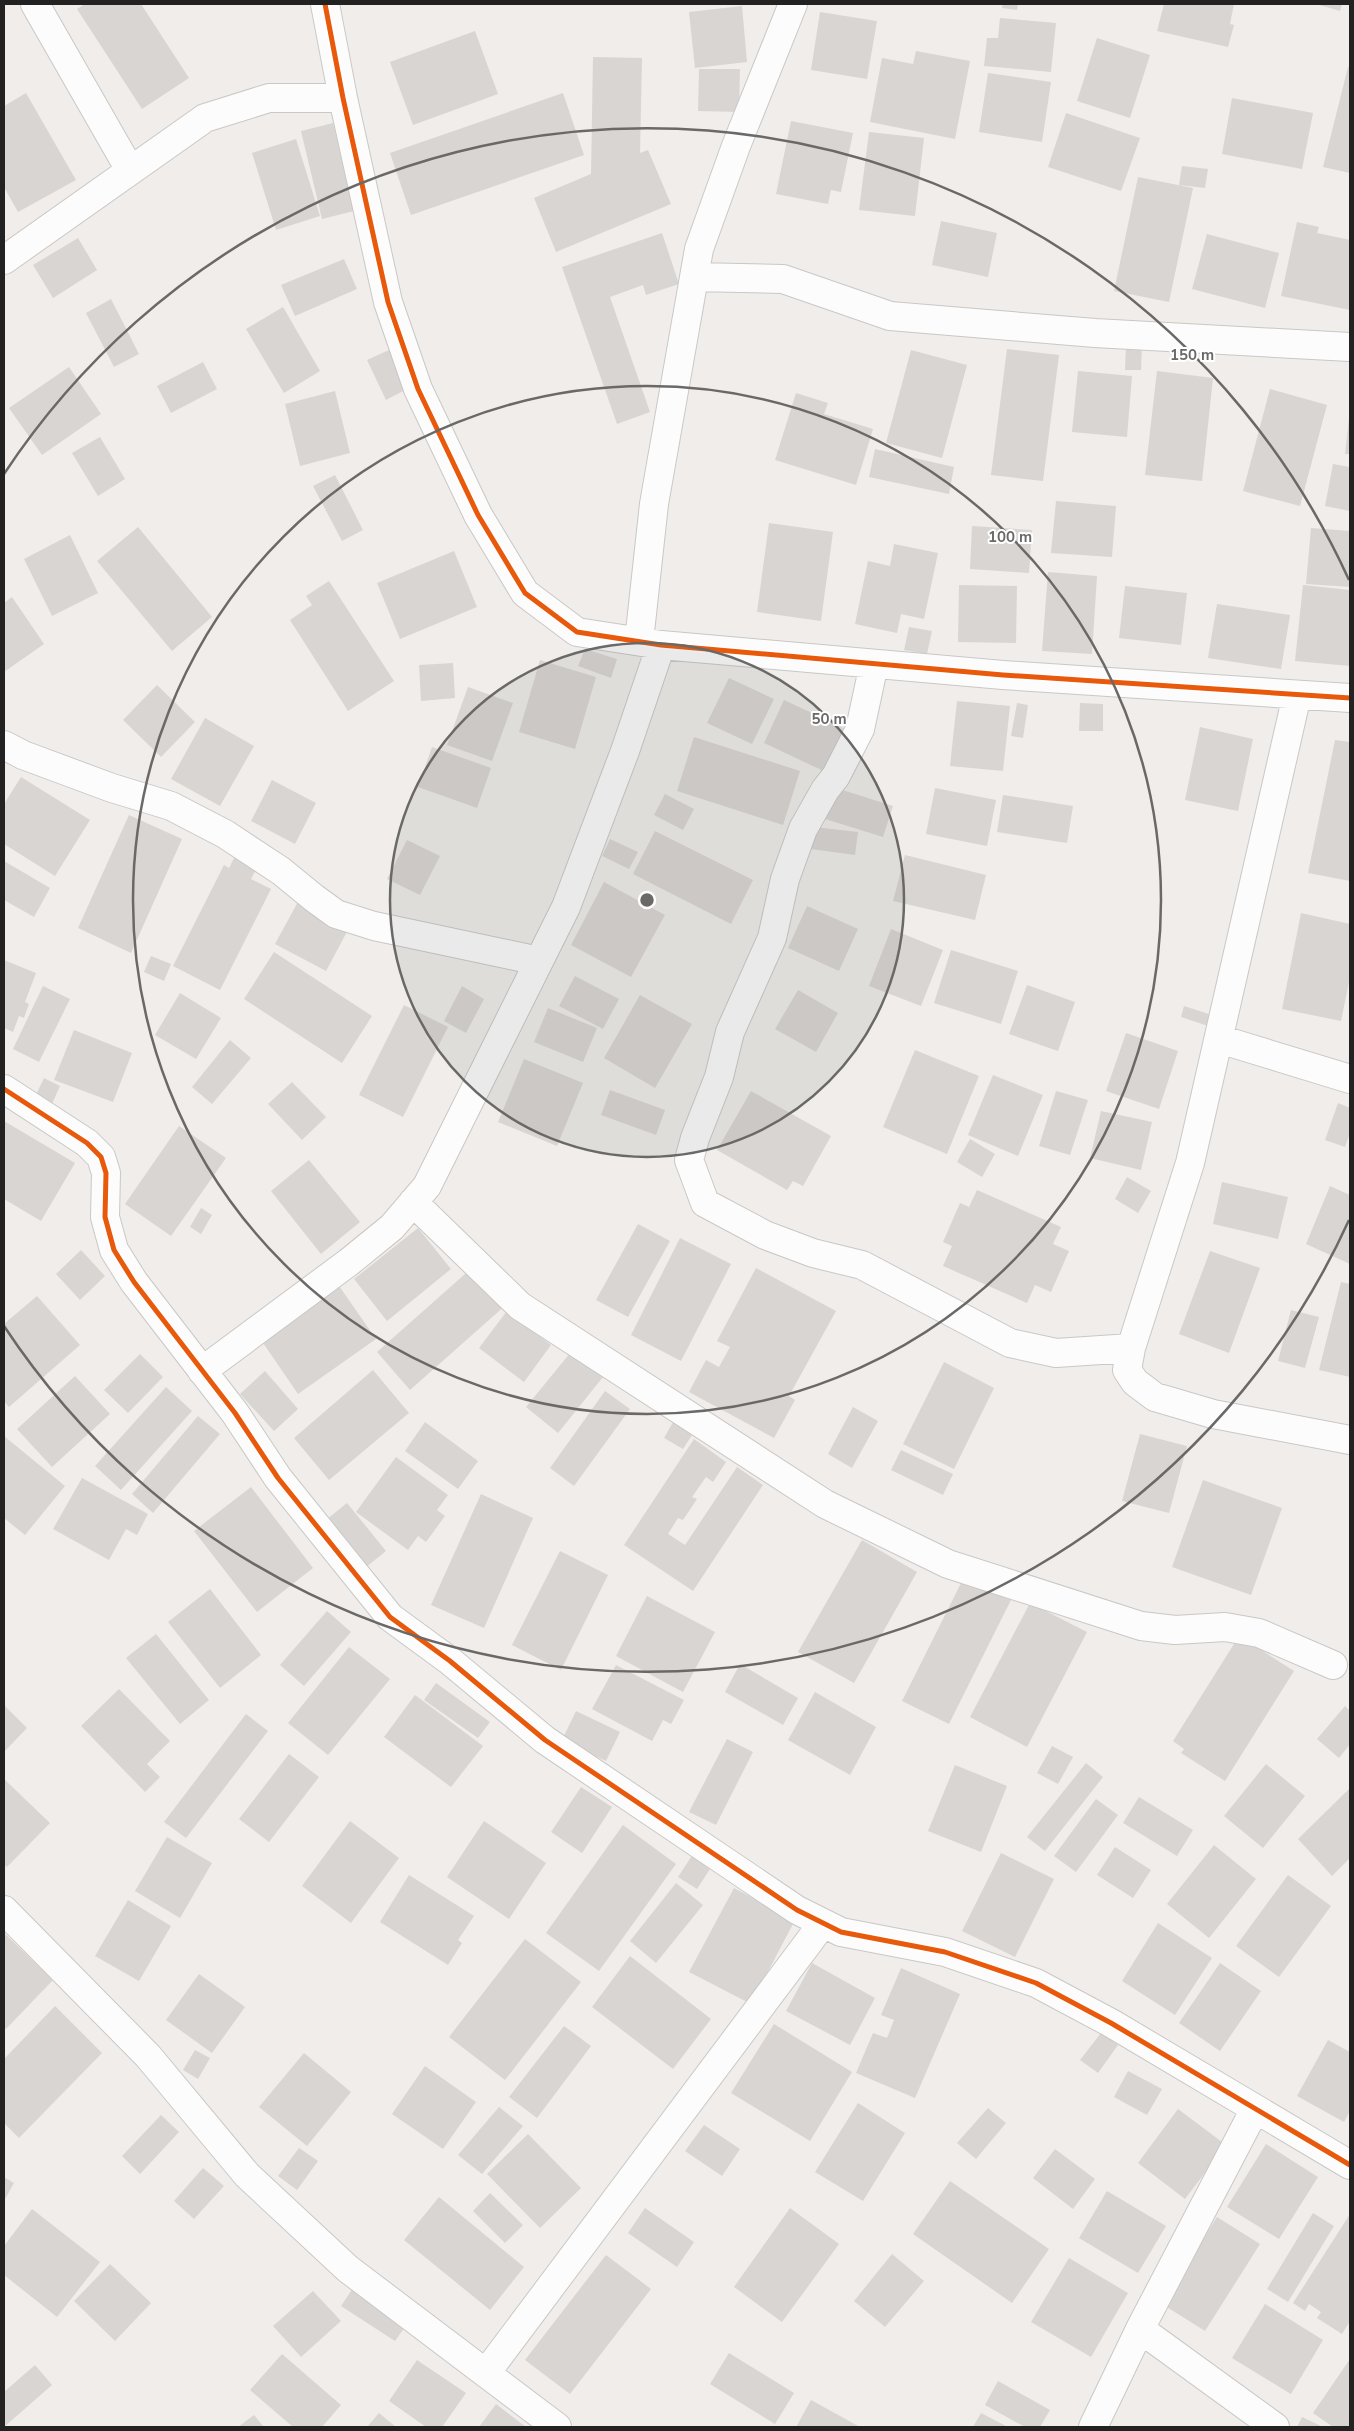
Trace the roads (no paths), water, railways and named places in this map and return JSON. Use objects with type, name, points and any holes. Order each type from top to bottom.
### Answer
[{"type":"street","points":[[35,4],[130,170]]},
{"type":"street","points":[[325,4],[343,98],[388,302],[418,389],[478,515],[524,593],[577,632],[650,643],[874,664],[1003,675],[1350,698]]},
{"type":"street","points":[[202,1370],[350,1262],[392,1227],[427,1186],[566,907],[625,751],[650,643],[654,504],[699,248],[729,165],[794,4]]},
{"type":"street","points":[[4,260],[205,118],[269,98],[343,98]]},
{"type":"street","points":[[694,277],[783,279],[890,316],[1095,333],[1350,347]]},
{"type":"street","points":[[874,664],[860,729],[836,776],[825,790],[803,829],[785,879],[772,938],[730,1032],[719,1077],[695,1138],[689,1160],[705,1203],[764,1235],[813,1253],[862,1265],[1010,1343],[1056,1353],[1131,1348]]},
{"type":"street","points":[[1297,695],[1190,1163],[1131,1348],[1127,1370],[1135,1382],[1155,1397],[1214,1414],[1350,1440]]},
{"type":"street","points":[[4,745],[23,755],[112,788],[171,806],[225,834],[281,871],[336,914],[374,926],[539,961]]},
{"type":"street","points":[[1219,1039],[1350,1079]]},
{"type":"street","points":[[4,1089],[87,1143],[102,1157],[106,1173],[105,1217],[114,1250],[134,1282],[235,1413],[278,1478],[390,1617],[450,1661],[545,1740],[797,1910],[840,1932],[945,1952],[1036,1983],[1111,2023],[1350,2165]]},
{"type":"street","points":[[413,1202],[520,1306],[825,1504],[948,1564],[1141,1626],[1175,1630],[1225,1627],[1259,1633],[1333,1665]]},
{"type":"street","points":[[4,1910],[148,2056],[247,2175],[348,2269],[558,2427]]},
{"type":"street","points":[[486,2373],[823,1923]]},
{"type":"street","points":[[1093,2427],[1140,2329],[1255,2109]]},
{"type":"street","points":[[1140,2329],[1275,2427]]}]
